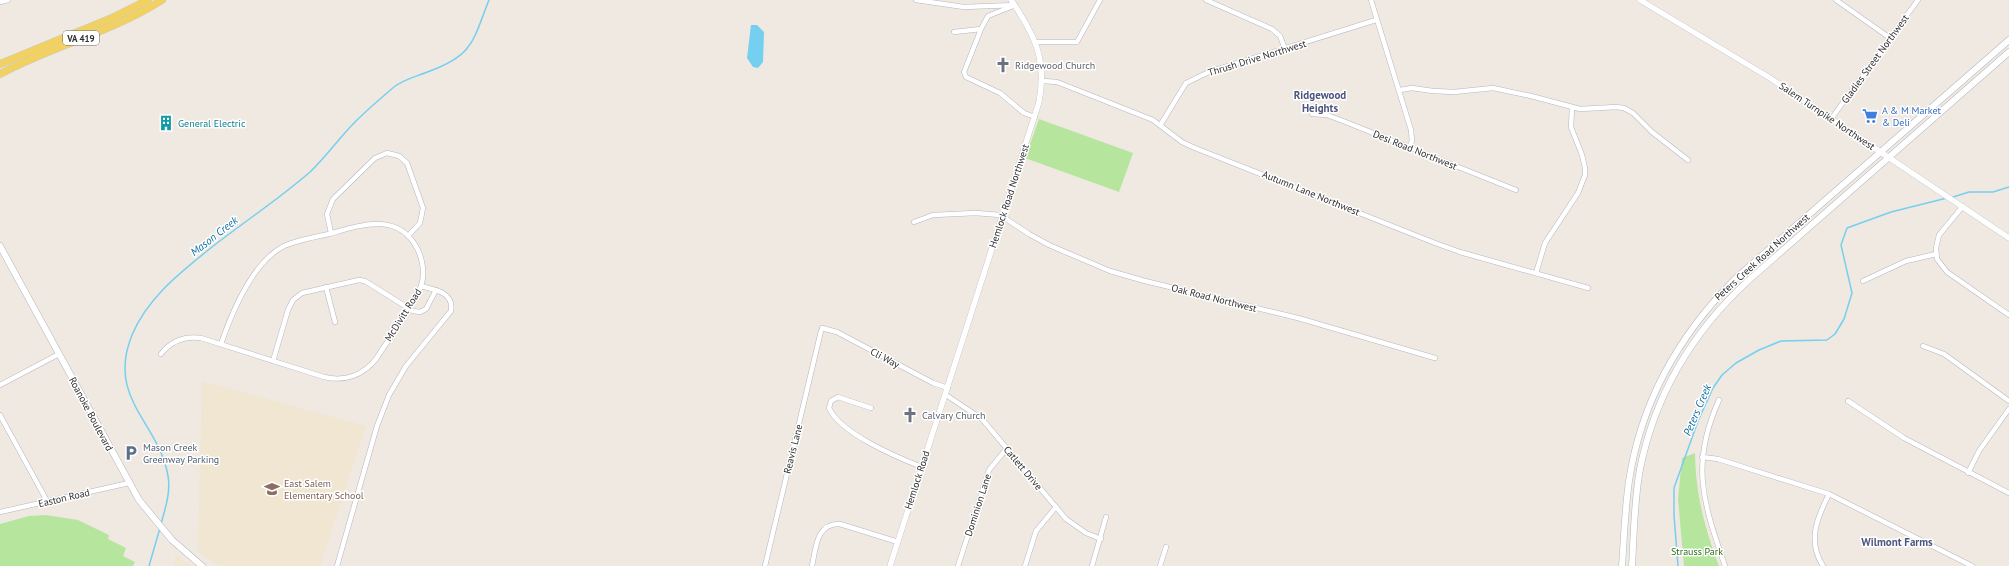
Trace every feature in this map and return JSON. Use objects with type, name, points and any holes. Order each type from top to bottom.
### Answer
[{"type":"main road","name":"VA 419","points":[[0,64],[112,18],[148,0]]},
{"type":"main road","name":"VA 419","points":[[0,74],[19,64],[132,17],[162,0]]},
{"type":"main road","name":"Peters Creek Road Northwest","points":[[1622,566],[1629,482],[1638,438],[1656,388],[1675,354],[1696,322],[1730,284],[2009,40]]},
{"type":"main road","name":"Peters Creek Road Northwest","points":[[1632,566],[1637,493],[1646,444],[1661,401],[1687,351],[1714,315],[1733,294],[2009,52]]},
{"type":"main road","name":"Roanoke Boulevard","points":[[0,246],[129,483],[158,525],[170,539],[202,566]]},
{"type":"street","points":[[0,2],[8,0]]},
{"type":"street","points":[[916,0],[964,8],[1013,2]]},
{"type":"street","points":[[1035,42],[1077,42],[1100,0]]},
{"type":"street","points":[[1206,0],[1272,29],[1280,36],[1285,49]]},
{"type":"street","points":[[1371,0],[1413,136],[1409,148]]},
{"type":"street","name":"Salem Turnpike Northwest","points":[[1640,0],[1770,78],[2009,238]]},
{"type":"street","points":[[1836,0],[1890,38]]},
{"type":"street","name":"Gladies Street Northwest","points":[[1831,119],[1918,0]]},
{"type":"street","points":[[1013,2],[988,16],[964,72],[966,77],[1000,93],[1024,113],[1034,117]]},
{"type":"street","name":"Hemlock Road Northwest","points":[[946,395],[1034,117],[1043,81],[1042,66],[1035,42],[1013,2]]},
{"type":"street","name":"Thrush Drive Northwest","points":[[1161,124],[1182,89],[1190,80],[1209,72],[1376,20]]},
{"type":"street","points":[[954,32],[981,30]]},
{"type":"street","name":"Autumn Lane Northwest","points":[[1043,81],[1056,82],[1161,124],[1177,138],[1195,148],[1460,252],[1588,288]]},
{"type":"street","points":[[1400,90],[1412,88],[1454,92],[1493,88],[1531,96],[1572,108],[1588,110],[1616,107],[1627,110],[1688,160]]},
{"type":"street","points":[[1536,273],[1545,243],[1578,193],[1585,175],[1582,155],[1571,127],[1572,108]]},
{"type":"street","name":"Desi Road Northwest","points":[[1312,114],[1338,119],[1516,190]]},
{"type":"street","points":[[331,233],[327,214],[333,199],[375,158],[386,153],[399,156],[407,163],[422,208],[420,223],[408,236]]},
{"type":"street","points":[[1961,205],[1939,235],[1936,254],[1940,264],[1947,272],[2009,315]]},
{"type":"street","points":[[914,222],[932,215],[987,213],[1002,216]]},
{"type":"street","name":"Oak Road Northwest","points":[[1002,216],[1049,245],[1110,270],[1152,283],[1298,318],[1435,358]]},
{"type":"street","name":"McDivitt Road","points":[[376,223],[393,226],[408,236],[417,248],[422,263],[421,286],[409,308],[376,359],[367,369],[354,376],[339,379],[330,378],[221,344],[234,309],[265,259],[284,246],[331,233],[376,223]]},
{"type":"street","points":[[1863,281],[1906,261],[1936,254]]},
{"type":"street","points":[[273,360],[288,310],[293,300],[302,294],[355,280],[365,281],[409,308],[420,312],[426,309],[436,290],[421,286]]},
{"type":"street","points":[[326,287],[335,322]]},
{"type":"street","name":"McDivitt Road","points":[[337,566],[377,426],[389,395],[406,366],[450,311],[449,298],[444,293],[436,290]]},
{"type":"street","name":"Cli Way","points":[[822,330],[837,332],[926,379],[948,388]]},
{"type":"street","name":"Reavis Lane","points":[[765,566],[822,330]]},
{"type":"street","points":[[161,354],[174,342],[187,337],[201,338],[221,344]]},
{"type":"street","points":[[1923,346],[1944,354],[2009,401]]},
{"type":"street","points":[[0,385],[58,354]]},
{"type":"street","name":"Catlett Drive","points":[[946,395],[982,419],[1056,507],[1075,527],[1101,539]]},
{"type":"street","name":"Hemlock Road","points":[[890,566],[946,395]]},
{"type":"street","points":[[871,408],[838,397],[831,401],[829,408],[838,420],[865,440],[888,453],[922,467]]},
{"type":"street","points":[[1720,400],[1709,426],[1702,458],[1702,482],[1705,504],[1725,566]]},
{"type":"street","points":[[1848,401],[1904,438],[1968,473],[2009,493]]},
{"type":"street","points":[[1968,473],[1978,451],[2009,409]]},
{"type":"street","points":[[0,415],[48,501]]},
{"type":"street","name":"Dominion Lane","points":[[958,566],[989,470],[1007,448]]},
{"type":"street","points":[[1702,458],[1718,460],[1829,494],[1972,566]]},
{"type":"street","name":"Easton Road","points":[[0,512],[129,483]]},
{"type":"street","points":[[1823,566],[1816,554],[1814,534],[1817,518],[1829,494]]},
{"type":"street","points":[[1024,566],[1036,531],[1056,507]]},
{"type":"street","points":[[1092,566],[1101,539],[1106,517]]},
{"type":"street","points":[[812,566],[819,536],[825,528],[831,525],[840,524],[898,542]]},
{"type":"street","points":[[1160,566],[1166,547]]},
{"type":"shaded area","name":"East Salem Elementary School","points":[[202,381],[366,426],[320,566],[220,566],[198,552]]},
{"type":"shaded area","points":[[176,555],[192,566],[173,566]]},
{"type":"green space","points":[[1039,119],[1133,153],[1119,192],[1025,158]]},
{"type":"green space","name":"Strauss Park","points":[[1695,453],[1699,497],[1709,538],[1719,566],[1684,566],[1678,499],[1682,458]]},
{"type":"green space","points":[[46,515],[78,520],[109,535],[108,539],[126,548],[123,556],[135,562],[133,566],[0,566],[0,524],[29,516]]},
{"type":"water","points":[[751,25],[757,25],[764,32],[763,62],[758,68],[753,67],[747,58]]},
{"type":"waterway","name":"Mason Creek","points":[[161,524],[168,494],[168,476],[163,457],[137,409],[130,394],[125,376],[126,357],[132,335],[139,321],[166,286],[212,247],[286,192],[310,172],[343,134],[394,87],[407,80],[445,65],[456,59],[464,52],[475,36],[489,0]]},
{"type":"waterway","name":"Peters Creek","points":[[1953,197],[1969,192],[1993,192],[2009,187]]},
{"type":"waterway","name":"Peters Creek","points":[[1678,566],[1674,515],[1674,488],[1698,421],[1713,388],[1722,375],[1736,363],[1759,350],[1781,341],[1827,340],[1835,334],[1844,319],[1852,293],[1841,245],[1847,228],[1891,212],[1947,198]]},
{"type":"waterway","name":"Mason Creek","points":[[149,566],[160,528]]},
{"type":"place","name":"Ridgewood Church","points":[[1003,65]]},
{"type":"place","name":"A & M Market & Deli","points":[[1870,116]]},
{"type":"place","name":"General Electric","points":[[166,123]]},
{"type":"place","name":"Calvary Church","points":[[910,415]]},
{"type":"place","name":"Mason Creek Greenway Parking","points":[[131,453]]},
{"type":"place","name":"East Salem Elementary School","points":[[272,489]]},
{"type":"district","name":"Ridgewood Heights","points":[[1320,101]]},
{"type":"district","name":"Wilmont Farms","points":[[1897,542]]}]
